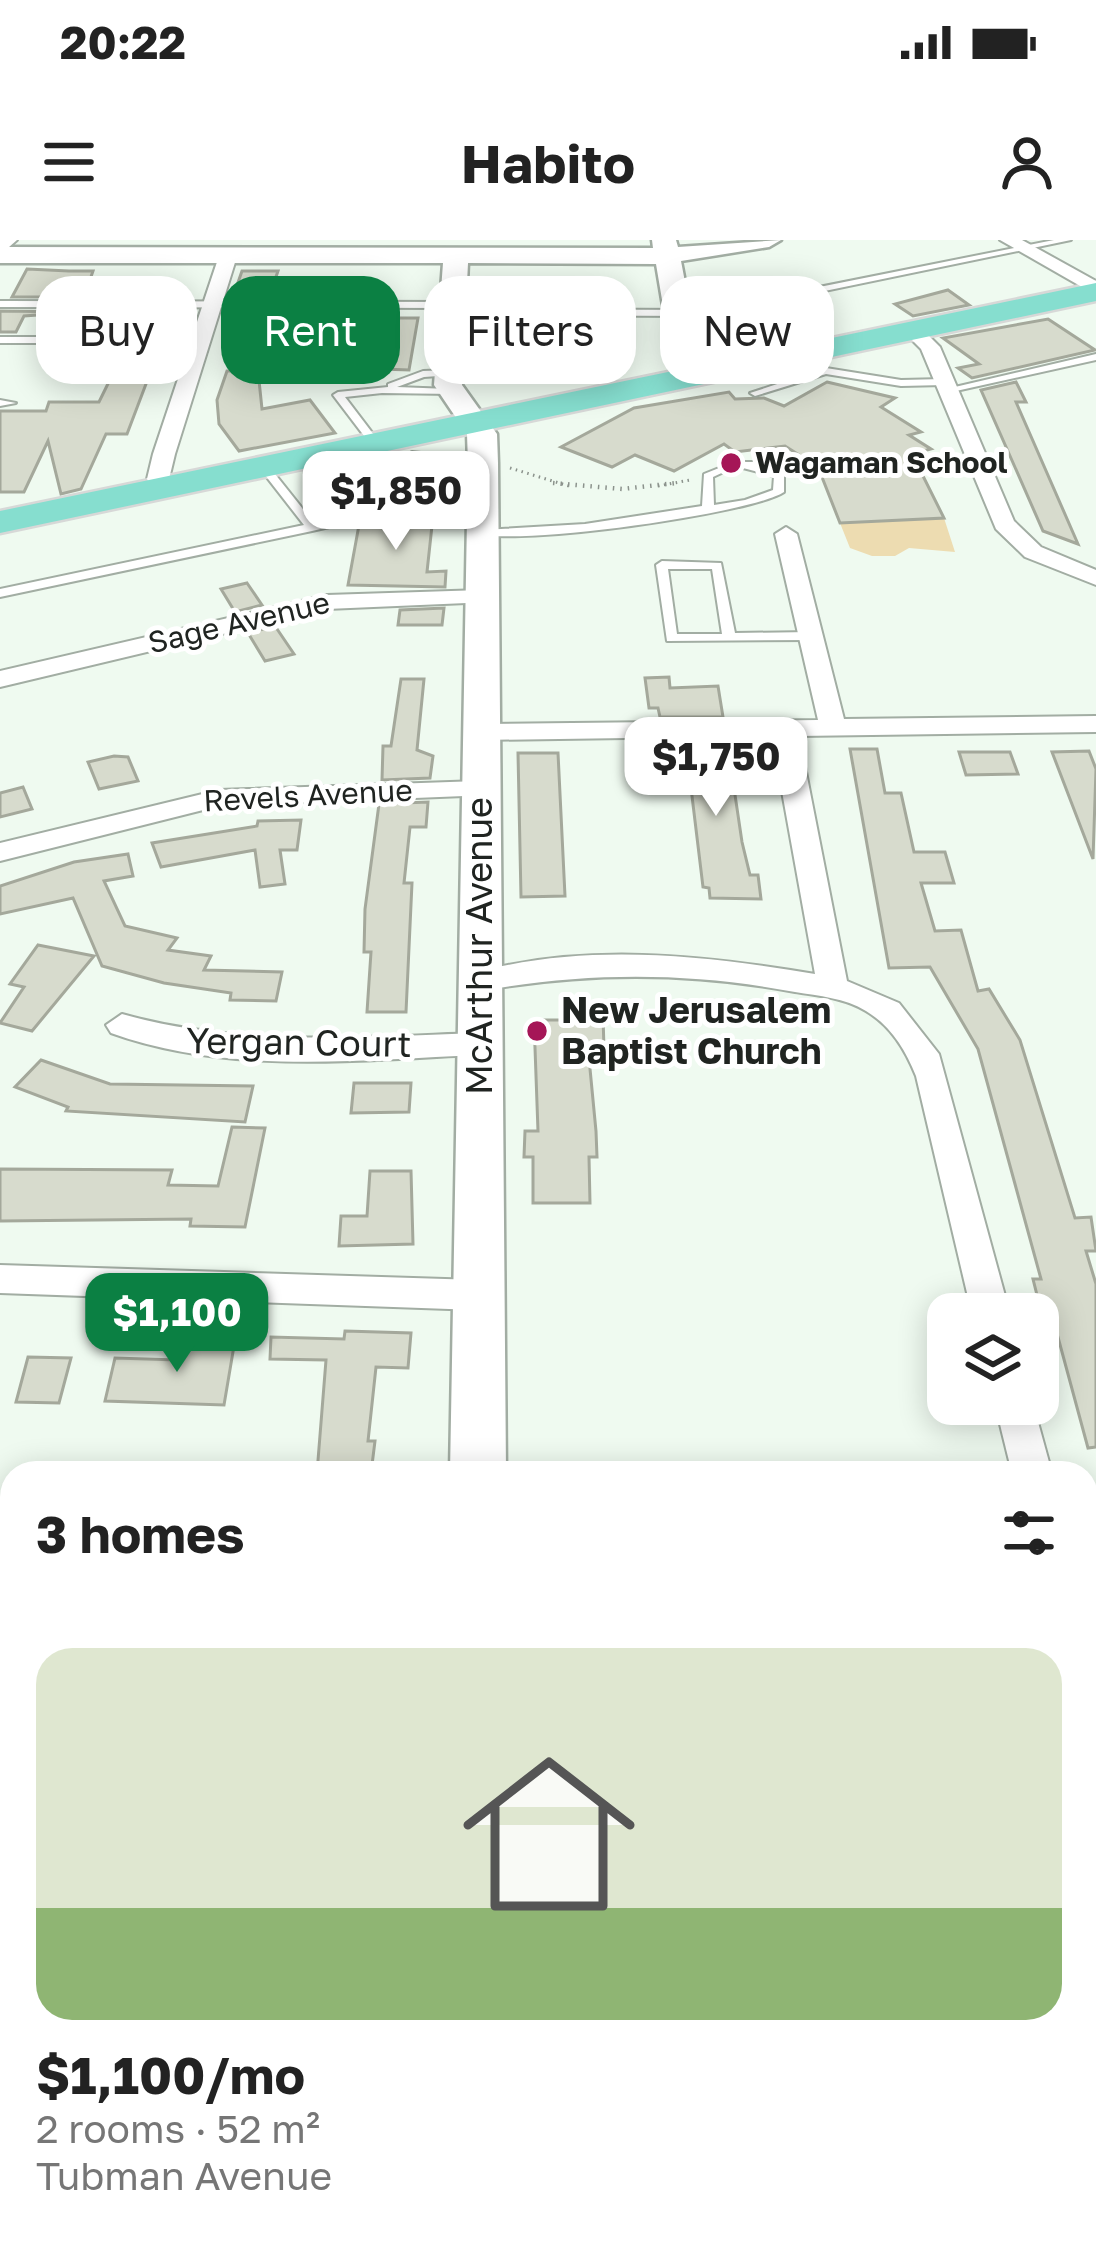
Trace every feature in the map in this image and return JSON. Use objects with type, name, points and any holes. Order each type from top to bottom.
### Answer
[{"type":"main road","points":[[834,347],[1096,290]]},
{"type":"main road","points":[[0,522],[263,466],[396,447],[660,384]]},
{"type":"street","points":[[0,252],[8,240]]},
{"type":"street","points":[[0,252],[456,257],[769,240]]},
{"type":"street","points":[[1017,244],[1096,290]]},
{"type":"street","points":[[163,488],[158,479],[228,256]]},
{"type":"street","name":"McArthur Avenue","points":[[455,276],[456,257]]},
{"type":"street","points":[[913,330],[930,347],[1010,532],[1051,562],[1096,578]]},
{"type":"street","name":"McArthur Avenue","points":[[462,384],[483,533],[478,1461]]},
{"type":"street","points":[[786,534],[833,728]]},
{"type":"street","name":"Sage Avenue","points":[[0,679],[339,600],[482,597]]},
{"type":"street","points":[[481,732],[1096,724]]},
{"type":"street","points":[[784,729],[833,989]]},
{"type":"street","name":"Revels Avenue","points":[[0,852],[219,798],[479,789]]},
{"type":"street","points":[[481,980],[568,965],[655,962],[721,967],[833,989],[880,1005],[921,1047],[985,1293]]},
{"type":"street","name":"Yergan Court","points":[[122,1025],[162,1039],[244,1046],[478,1043]]},
{"type":"street","points":[[0,1279],[478,1295]]},
{"type":"street","points":[[1019,1425],[1029,1461]]},
{"type":"lane","points":[[834,284],[1017,244],[1067,240]]},
{"type":"lane","points":[[0,304],[424,309]]},
{"type":"lane","points":[[0,340],[199,340]]},
{"type":"lane","points":[[755,393],[826,371],[945,386],[1096,357]]},
{"type":"lane","points":[[433,477],[338,395],[382,390],[423,374],[468,428]]},
{"type":"lane","points":[[382,390],[468,428]]},
{"type":"lane","points":[[0,593],[312,528],[468,428]]},
{"type":"lane","points":[[320,480],[396,447]]},
{"type":"lane","points":[[483,533],[564,533],[763,500],[783,484],[780,474],[747,464],[719,467],[708,476],[708,509]]},
{"type":"lane","points":[[263,466],[312,528]]},
{"type":"lane","points":[[729,637],[718,565],[662,566],[671,638],[811,636]]},
{"type":"path","points":[[468,428],[575,489],[664,486],[708,476]]},
{"type":"shaded area","points":[[944,518],[955,552],[909,548],[895,556],[872,556],[850,548],[840,523]]},
{"type":"building","points":[[27,269],[93,271],[91,276],[36,276],[36,297],[12,297]]},
{"type":"building","points":[[242,271],[278,271],[276,276],[240,276]]},
{"type":"building","points":[[948,290],[969,305],[913,316],[895,304]]},
{"type":"building","points":[[0,311],[36,311],[24,316],[16,332],[0,332]]},
{"type":"building","points":[[400,318],[418,318],[409,370],[400,370]]},
{"type":"building","points":[[1048,319],[1095,350],[972,378],[958,368],[979,364],[943,338]]},
{"type":"building","points":[[1016,382],[1026,402],[1016,402],[1078,544],[1043,531],[981,390]]},
{"type":"building","points":[[108,384],[146,384],[127,434],[106,434],[81,489],[61,494],[48,441],[24,492],[0,492],[0,411],[46,411],[49,402],[99,402]]},
{"type":"building","points":[[223,384],[259,384],[262,409],[310,400],[335,433],[239,451],[219,424],[217,400]]},
{"type":"building","points":[[823,384],[895,398],[881,407],[921,432],[909,435],[931,449],[912,454],[944,518],[840,523],[818,467],[785,446],[735,452],[724,444],[674,471],[635,455],[612,467],[561,447],[634,408],[729,392],[735,399],[764,398],[784,406]]},
{"type":"building","points":[[415,471],[432,493],[332,515],[315,491]]},
{"type":"building","points":[[434,507],[427,572],[446,571],[445,587],[348,585],[359,525]]},
{"type":"building","points":[[247,583],[262,605],[235,612],[221,589]]},
{"type":"building","points":[[444,608],[442,625],[398,625],[400,610]]},
{"type":"building","points":[[275,626],[294,654],[265,661],[248,633]]},
{"type":"building","points":[[669,677],[670,688],[718,686],[723,717],[660,717],[658,708],[649,708],[645,678]]},
{"type":"building","points":[[401,679],[424,679],[417,750],[433,756],[430,778],[382,780],[383,746],[391,746]]},
{"type":"building","points":[[727,741],[742,842],[750,875],[758,875],[761,899],[710,898],[709,888],[703,887],[688,763],[666,764],[663,742]]},
{"type":"building","points":[[850,749],[877,749],[885,793],[901,793],[914,852],[945,852],[954,883],[921,883],[935,931],[961,930],[978,991],[989,989],[1020,1040],[1075,1218],[1091,1217],[1096,1251],[1086,1251],[1096,1284],[1096,1447],[1088,1448],[1059,1341],[1059,1293],[1036,1293],[1033,1279],[1041,1279],[978,1049],[930,967],[889,968]]},
{"type":"building","points":[[1089,751],[1096,769],[1093,859],[1052,752]]},
{"type":"building","points":[[959,752],[1010,752],[1018,774],[966,775]]},
{"type":"building","points":[[518,753],[558,753],[565,896],[521,897]]},
{"type":"building","points":[[128,757],[138,781],[99,789],[88,762]]},
{"type":"building","points":[[23,787],[32,809],[0,817],[0,793]]},
{"type":"building","points":[[428,802],[426,827],[410,827],[404,883],[412,883],[406,1012],[367,1012],[371,952],[364,952],[365,909],[379,804]]},
{"type":"building","points":[[301,820],[297,850],[280,850],[285,884],[260,887],[255,850],[161,867],[152,843],[257,826],[258,821]]},
{"type":"building","points":[[128,854],[133,876],[104,881],[125,926],[177,938],[168,950],[211,956],[204,970],[282,972],[276,1001],[230,1000],[231,993],[164,983],[102,966],[73,898],[0,914],[0,886],[74,862]]},
{"type":"building","points":[[38,945],[94,956],[32,1031],[0,1023],[24,987],[10,984]]},
{"type":"building","points":[[563,1016],[603,1016],[604,1049],[588,1048],[597,1157],[589,1157],[590,1203],[533,1203],[533,1157],[524,1157],[525,1131],[538,1131],[534,1020],[563,1020]]},
{"type":"building","points":[[41,1060],[110,1084],[253,1086],[245,1122],[66,1111],[68,1107],[15,1087]]},
{"type":"building","points":[[354,1083],[411,1083],[409,1112],[351,1113]]},
{"type":"building","points":[[232,1127],[265,1128],[245,1227],[190,1226],[191,1219],[0,1221],[0,1169],[172,1170],[168,1185],[218,1186]]},
{"type":"building","points":[[370,1171],[411,1171],[413,1244],[339,1246],[341,1216],[367,1216]]},
{"type":"building","points":[[345,1331],[411,1333],[408,1368],[376,1367],[368,1441],[375,1441],[372,1461],[318,1461],[326,1360],[270,1359],[271,1337],[344,1339]]},
{"type":"building","points":[[199,1334],[236,1334],[224,1405],[105,1401],[115,1358],[177,1360],[180,1344],[197,1344]]},
{"type":"building","points":[[28,1357],[71,1358],[59,1403],[16,1402]]},
{"type":"place","name":"Wagaman School","points":[[731,463]]},
{"type":"place","name":"New Jerusalem Baptist Church","points":[[537,1031]]}]
